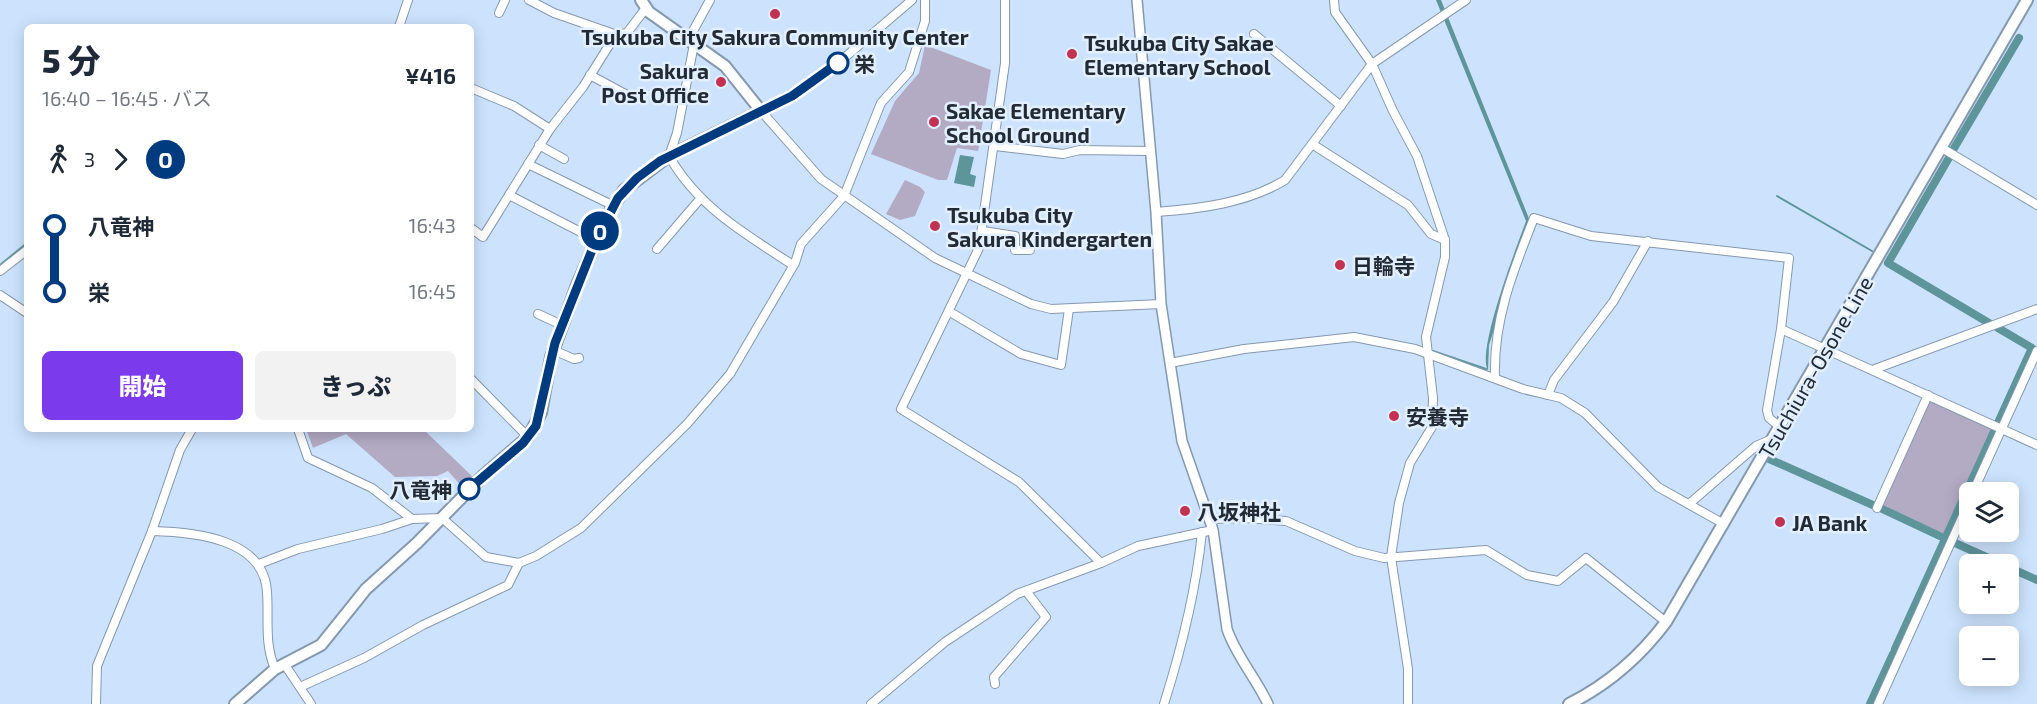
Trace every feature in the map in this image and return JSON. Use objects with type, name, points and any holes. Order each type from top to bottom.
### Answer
[{"type":"main road","name":"Tsuchiura-Osone Line","points":[[1569,704],[1626,668],[1666,622],[2027,0]]},
{"type":"main road","points":[[235,704],[280,667],[321,645],[366,589],[484,475],[528,437],[541,413],[553,350],[562,325],[612,205],[637,178],[669,156],[761,111],[725,66],[643,4]]},
{"type":"street","points":[[400,24],[408,0]]},
{"type":"street","points":[[499,13],[506,0]]},
{"type":"street","points":[[529,0],[554,13],[617,35],[627,33],[643,4]]},
{"type":"street","points":[[710,0],[691,42],[677,134],[669,156],[681,177],[700,199],[723,219],[793,265]]},
{"type":"street","points":[[912,0],[823,76],[761,111],[801,159],[844,196],[935,258],[967,274],[1031,304],[1069,309],[1161,304]]},
{"type":"street","points":[[259,564],[298,549],[382,529],[412,519],[442,518],[486,556],[519,563],[536,556],[581,528],[687,424],[730,374],[793,265],[801,244],[844,196],[881,103],[909,72],[925,21],[925,0]]},
{"type":"street","points":[[1005,0],[1005,63],[980,248],[901,409],[1019,482],[1101,563]]},
{"type":"street","points":[[1137,0],[1156,212],[1161,304],[1186,457],[1213,530],[1227,629],[1232,644],[1260,686],[1268,704]]},
{"type":"street","points":[[1334,0],[1335,12],[1372,64],[1388,101],[1418,156],[1445,240],[1445,257],[1426,338],[1433,398],[1431,427],[1410,463],[1399,503],[1391,556],[1408,669],[1408,704]]},
{"type":"street","points":[[1156,212],[1207,206],[1269,189],[1285,180],[1372,64],[1466,0]]},
{"type":"street","points":[[1254,34],[1341,106]]},
{"type":"street","points":[[474,230],[483,237],[539,145],[617,35]]},
{"type":"street","points":[[590,75],[627,95]]},
{"type":"street","points":[[474,89],[514,105],[550,129]]},
{"type":"street","points":[[1312,144],[1408,205],[1431,234],[1445,240]]},
{"type":"street","points":[[539,145],[564,159]]},
{"type":"street","points":[[995,146],[1063,154],[1080,150],[1149,151]]},
{"type":"street","points":[[1942,148],[2037,205]]},
{"type":"street","points":[[528,164],[612,205]]},
{"type":"street","points":[[509,195],[596,240]]},
{"type":"street","points":[[657,249],[700,199]]},
{"type":"street","points":[[1495,378],[1494,347],[1499,317],[1534,218],[1591,236],[1789,258],[1781,329],[1767,410],[1769,418],[1780,427]]},
{"type":"street","points":[[983,231],[1015,236],[1015,250],[1030,250]]},
{"type":"street","points":[[1548,395],[1554,380],[1613,302],[1648,241]]},
{"type":"street","points":[[0,271],[24,252]]},
{"type":"street","points":[[0,295],[24,311]]},
{"type":"street","points":[[950,312],[1021,354],[1061,365],[1069,309]]},
{"type":"street","points":[[1875,369],[2037,309]]},
{"type":"street","points":[[538,314],[562,325]]},
{"type":"street","points":[[1781,329],[1875,369],[2037,445]]},
{"type":"street","points":[[1170,363],[1244,349],[1354,337],[1415,349],[1572,404],[1585,413],[1658,487],[1724,524]]},
{"type":"street","points":[[553,350],[574,359],[579,358]]},
{"type":"street","points":[[1977,482],[2037,351]]},
{"type":"street","points":[[474,382],[528,437]]},
{"type":"street","points":[[1877,508],[1928,394]]},
{"type":"street","points":[[96,704],[96,666],[152,531],[180,450],[190,432]]},
{"type":"street","points":[[299,432],[308,458],[372,488],[412,519]]},
{"type":"street","points":[[1689,504],[1756,446],[1773,438]]},
{"type":"street","points":[[1209,519],[1246,518],[1286,521],[1355,551],[1383,558],[1486,550],[1527,575],[1558,580],[1586,558],[1666,622]]},
{"type":"street","points":[[1878,704],[1959,525]]},
{"type":"street","points":[[871,704],[945,642],[1026,591],[1101,563],[1138,546],[1213,530]]},
{"type":"street","points":[[152,531],[189,532],[218,539],[255,559],[267,588],[267,644],[280,667],[300,687],[311,704]]},
{"type":"street","points":[[1164,704],[1183,640],[1198,571],[1202,532]]},
{"type":"street","points":[[300,687],[364,658],[423,625],[508,585],[519,563]]},
{"type":"street","points":[[995,684],[994,677],[1046,617],[1026,591]]},
{"type":"shaded area","points":[[1436,0],[1441,0],[1530,221],[1489,345],[1488,371],[1486,360],[1492,321],[1526,221]]},
{"type":"shaded area","name":"Sakae Elementary School Ground","points":[[925,45],[991,70],[978,151],[957,148],[947,180],[938,180],[871,154],[895,101],[919,73]]},
{"type":"shaded area","points":[[960,155],[974,157],[970,174],[976,176],[974,187],[954,183]]},
{"type":"shaded area","points":[[905,180],[925,192],[915,216],[900,220],[886,214]]},
{"type":"shaded area","points":[[1930,398],[1992,429],[1968,482],[1959,482],[1959,503],[1945,535],[1882,506]]},
{"type":"shaded area","points":[[307,432],[426,432],[475,479],[464,489],[448,471],[437,476],[395,477],[346,434],[313,448]]},
{"type":"waterway","points":[[1953,150],[2019,38]]},
{"type":"waterway","points":[[1950,156],[1888,263],[1989,323]]},
{"type":"waterway","points":[[1777,196],[1872,251]]},
{"type":"waterway","points":[[0,265],[24,245]]},
{"type":"waterway","points":[[1895,649],[2032,348],[1998,328]]},
{"type":"waterway","points":[[1433,351],[1486,369]]},
{"type":"waterway","points":[[1767,458],[1875,506]]},
{"type":"waterway","points":[[1880,508],[1946,539]]},
{"type":"waterway","points":[[1955,543],[1980,554]]},
{"type":"waterway","points":[[2019,572],[2037,580]]},
{"type":"waterway","points":[[1870,704],[1893,654]]},
{"type":"bus line","name":"O","points":[[469,489],[523,443],[536,426],[541,413],[555,343],[596,240],[612,205],[624,190],[660,161],[727,126],[792,96],[823,76],[838,63]]},
{"type":"place","name":"Tsukuba City Sakura Community Center","points":[[775,14]]},
{"type":"place","name":"Tsukuba City Sakae Elementary School","points":[[1072,54]]},
{"type":"place","name":"栄","points":[[838,63]]},
{"type":"place","name":"Sakura Post Office","points":[[721,82]]},
{"type":"place","name":"Sakae Elementary School Ground","points":[[934,122]]},
{"type":"place","name":"Tsukuba City Sakura Kindergarten","points":[[935,226]]},
{"type":"place","name":"日輪寺","points":[[1340,265]]},
{"type":"place","name":"安養寺","points":[[1394,416]]},
{"type":"place","name":"八竜神","points":[[469,489]]},
{"type":"place","name":"八坂神社","points":[[1185,511]]},
{"type":"place","name":"JA Bank","points":[[1780,522]]}]
